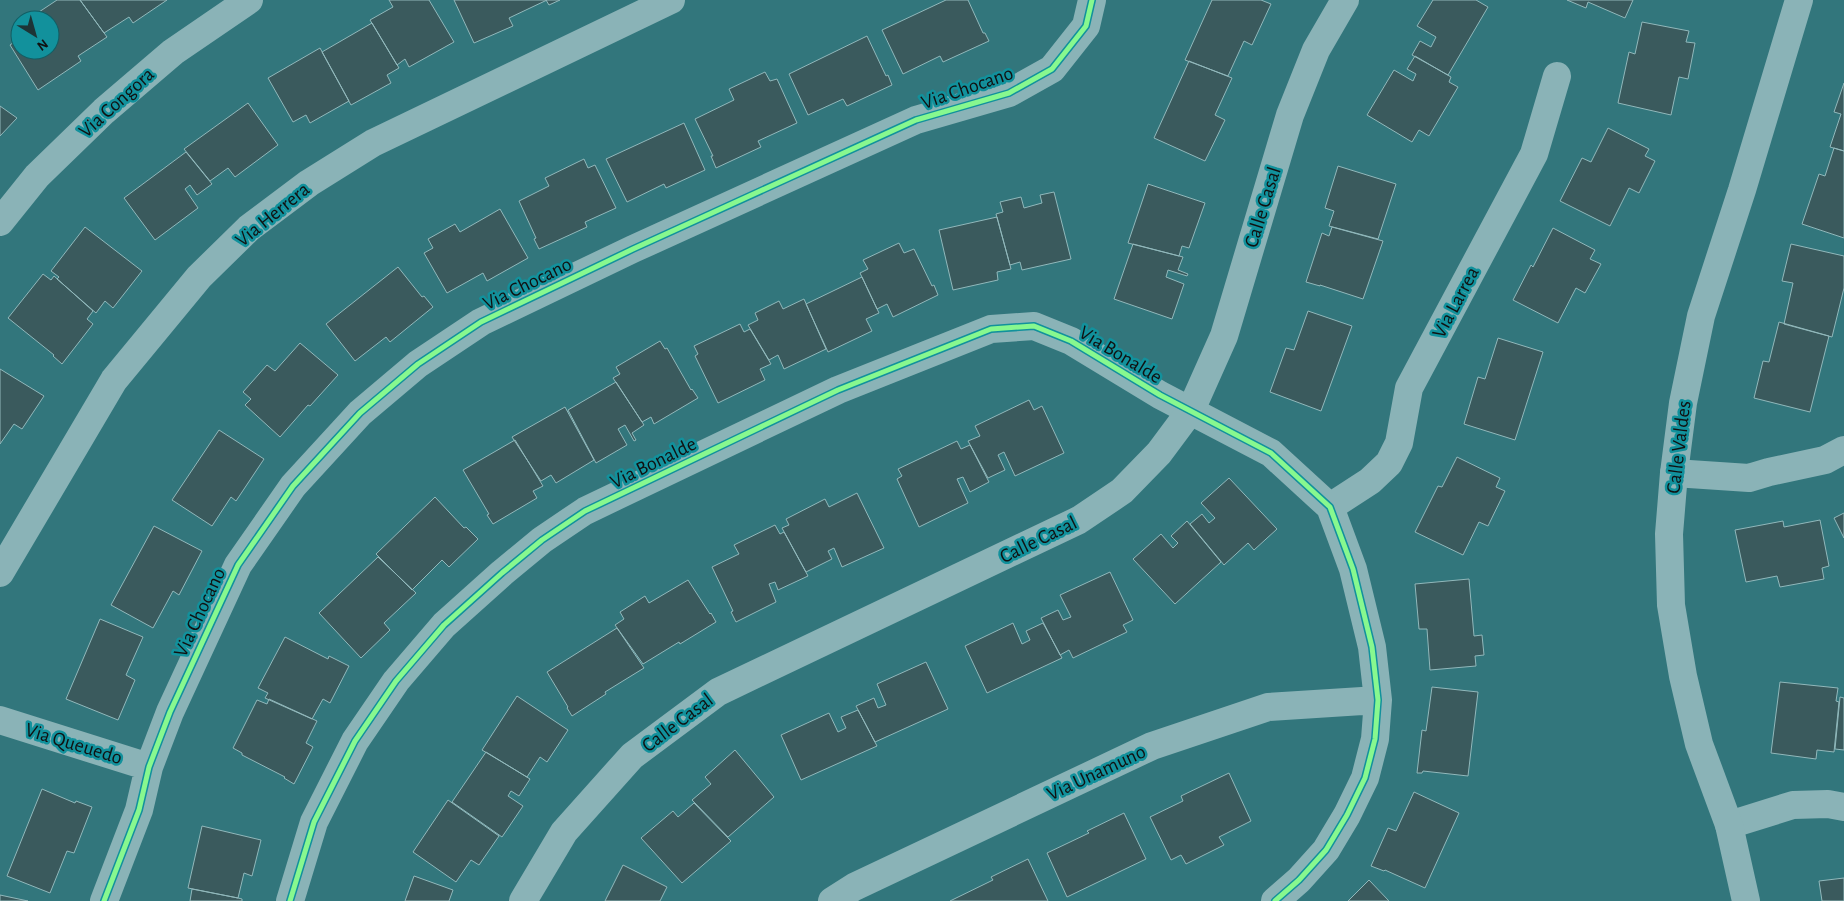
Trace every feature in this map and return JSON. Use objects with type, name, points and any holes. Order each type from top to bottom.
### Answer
[{"type":"street","name":"Via Congora","points":[[0,222],[37,176],[104,111],[173,52],[249,0]]},
{"type":"street","name":"Via Herrera","points":[[0,573],[114,380],[199,277],[249,228],[309,183],[373,143],[671,0]]},
{"type":"street","name":"Via Chocano","points":[[104,901],[139,810],[149,767],[170,712],[238,564],[293,486],[360,413],[418,364],[481,322],[633,249],[916,120],[1009,93],[1052,69],[1086,26],[1092,0]]},
{"type":"street","name":"Calle Casal","points":[[523,901],[564,832],[632,756],[718,692],[1079,520],[1122,491],[1159,453],[1191,410],[1224,336],[1290,115],[1316,50],[1345,0]]},
{"type":"street","name":"Calle Valdes","points":[[1746,901],[1729,825],[1700,744],[1683,676],[1671,605],[1669,534],[1674,473],[1683,403],[1701,316],[1742,190],[1799,0]]},
{"type":"street","name":"Via Larrea","points":[[1330,507],[1370,481],[1389,463],[1398,443],[1409,388],[1534,154],[1557,76]]},
{"type":"street","name":"Via Bonalde","points":[[290,901],[314,822],[355,741],[396,681],[444,625],[542,540],[585,511],[838,390],[991,329],[1034,326],[1071,340],[1160,394],[1271,453],[1330,507]]},
{"type":"street","points":[[1674,473],[1749,478],[1825,460],[1844,450]]},
{"type":"street","points":[[1275,901],[1299,880],[1326,850],[1347,815],[1365,778],[1375,739],[1378,700],[1372,648],[1353,569],[1330,507]]},
{"type":"street","name":"Via Unamuno","points":[[832,901],[854,887],[1152,746],[1268,707],[1378,700]]},
{"type":"street","name":"Via Queuedo","points":[[0,720],[149,767]]},
{"type":"street","points":[[1729,825],[1792,805],[1828,804],[1844,807]]},
{"type":"building","points":[[57,0],[80,0],[107,37],[78,56],[81,61],[38,90],[19,60],[60,60],[60,10],[42,10]]},
{"type":"building","points":[[80,0],[167,0],[133,23],[129,17],[104,33]]},
{"type":"building","points":[[389,0],[429,0],[454,42],[409,67],[405,59],[397,65],[370,20],[393,7]]},
{"type":"building","points":[[454,0],[547,0],[509,18],[513,26],[474,43]]},
{"type":"building","points":[[546,0],[560,0],[549,5]]},
{"type":"building","points":[[946,0],[968,0],[983,33],[985,33],[989,41],[943,62],[940,56],[903,74],[882,30]]},
{"type":"building","points":[[1212,0],[1261,0],[1271,4],[1252,45],[1244,41],[1228,76],[1185,60]]},
{"type":"building","points":[[1433,0],[1476,0],[1488,7],[1448,75],[1412,55],[1420,41],[1431,47],[1436,37],[1417,26]]},
{"type":"building","points":[[1567,0],[1633,0],[1625,18],[1588,2],[1586,8]]},
{"type":"building","points":[[1642,22],[1689,31],[1686,42],[1695,43],[1688,79],[1679,77],[1671,115],[1618,103],[1629,52],[1635,54]]},
{"type":"building","points":[[372,23],[399,68],[387,75],[391,83],[351,105],[322,52]]},
{"type":"building","points":[[867,36],[892,85],[847,106],[843,99],[808,115],[789,74]]},
{"type":"building","points":[[320,48],[349,101],[310,123],[306,115],[293,122],[268,78]]},
{"type":"building","points":[[1415,56],[1451,77],[1449,82],[1458,87],[1429,136],[1419,130],[1412,142],[1367,115],[1394,70],[1413,81],[1416,74],[1407,69]]},
{"type":"building","points":[[1189,61],[1232,78],[1215,115],[1225,120],[1205,161],[1154,138]]},
{"type":"building","points":[[765,72],[770,81],[777,79],[797,123],[758,141],[761,147],[716,168],[711,156],[713,156],[695,119],[734,100],[729,89]]},
{"type":"building","points":[[1844,83],[1844,151],[1830,147],[1841,114],[1834,112]]},
{"type":"building","points":[[248,103],[278,145],[235,177],[228,168],[210,181],[184,149]]},
{"type":"building","points":[[0,106],[17,118],[0,136]]},
{"type":"building","points":[[684,123],[705,170],[666,188],[664,184],[627,202],[606,159]]},
{"type":"building","points":[[1608,128],[1649,149],[1645,156],[1655,161],[1639,193],[1629,188],[1610,226],[1560,201],[1582,158],[1591,162]]},
{"type":"building","points":[[1834,148],[1844,151],[1844,238],[1802,224],[1819,174],[1825,176]]},
{"type":"building","points":[[186,152],[212,184],[197,195],[190,185],[185,189],[198,208],[155,240],[124,198]]},
{"type":"building","points":[[584,159],[588,168],[595,165],[616,208],[585,222],[587,227],[539,249],[519,201],[549,186],[545,178]]},
{"type":"building","points":[[1338,166],[1396,184],[1378,239],[1329,226],[1334,211],[1325,208]]},
{"type":"building","points":[[1148,184],[1205,203],[1189,248],[1182,246],[1179,256],[1128,243]]},
{"type":"building","points":[[1054,192],[1071,259],[1022,270],[1020,262],[1010,265],[996,214],[1003,212],[1000,202],[1021,197],[1024,208],[1042,203],[1040,195]]},
{"type":"building","points":[[500,209],[528,258],[487,281],[483,273],[447,293],[424,253],[433,248],[428,239],[455,224],[460,232]]},
{"type":"building","points":[[997,217],[1011,269],[997,272],[998,280],[953,290],[939,230]]},
{"type":"building","points":[[85,227],[142,271],[113,308],[105,301],[96,313],[57,279],[59,277],[51,271]]},
{"type":"building","points":[[1332,227],[1383,241],[1363,299],[1306,282],[1322,233],[1329,236]]},
{"type":"building","points":[[1553,228],[1595,250],[1590,259],[1601,264],[1585,293],[1576,288],[1558,323],[1513,300]]},
{"type":"building","points":[[899,243],[904,253],[914,249],[938,295],[893,317],[887,304],[877,309],[860,273],[868,269],[863,260]]},
{"type":"building","points":[[1133,244],[1183,257],[1178,270],[1188,274],[1187,276],[1168,270],[1166,277],[1184,284],[1172,319],[1114,299]]},
{"type":"building","points":[[1791,244],[1844,256],[1844,288],[1832,337],[1784,324],[1793,283],[1782,281]]},
{"type":"building","points":[[398,267],[422,297],[424,296],[433,307],[390,342],[386,337],[355,361],[326,324]]},
{"type":"building","points":[[43,274],[51,280],[54,276],[93,311],[87,319],[93,324],[62,364],[54,355],[8,318]]},
{"type":"building","points":[[862,277],[879,313],[866,319],[872,331],[828,352],[806,304]]},
{"type":"building","points":[[804,299],[826,349],[784,369],[778,355],[769,360],[748,325],[758,320],[755,313],[779,301],[783,309]]},
{"type":"building","points":[[1308,311],[1352,326],[1321,411],[1270,392],[1286,348],[1294,350]]},
{"type":"building","points":[[1779,322],[1829,336],[1810,412],[1754,398],[1763,361],[1769,362]]},
{"type":"building","points":[[740,324],[744,332],[750,329],[771,364],[760,369],[765,380],[718,403],[695,356],[698,354],[694,346]]},
{"type":"building","points":[[1498,338],[1543,352],[1515,440],[1464,424],[1478,377],[1485,379]]},
{"type":"building","points":[[660,341],[665,349],[667,348],[691,390],[698,398],[654,424],[651,417],[642,422],[613,378],[620,374],[616,367]]},
{"type":"building","points":[[300,343],[338,375],[280,437],[245,405],[251,399],[243,392],[267,365],[275,371]]},
{"type":"building","points":[[0,369],[44,396],[22,429],[14,424],[0,444]]},
{"type":"building","points":[[616,382],[644,425],[632,433],[636,440],[634,441],[625,425],[618,429],[627,445],[596,463],[568,410]]},
{"type":"building","points":[[1029,400],[1034,410],[1042,406],[1064,453],[1015,476],[1004,452],[998,455],[1005,470],[988,478],[968,441],[980,436],[975,426]]},
{"type":"building","points":[[565,407],[594,460],[556,483],[551,475],[541,481],[512,437]]},
{"type":"building","points":[[219,430],[264,459],[236,501],[231,497],[212,526],[172,500]]},
{"type":"building","points":[[515,440],[543,486],[533,491],[537,498],[493,524],[463,470]]},
{"type":"building","points":[[957,441],[961,449],[970,445],[989,482],[970,492],[963,477],[957,479],[968,503],[919,527],[897,479],[902,476],[898,469]]},
{"type":"building","points":[[1457,457],[1500,478],[1496,487],[1505,491],[1488,526],[1479,522],[1463,555],[1415,532],[1438,486],[1442,487]]},
{"type":"building","points":[[1229,478],[1277,529],[1254,550],[1248,543],[1224,565],[1190,524],[1202,514],[1209,523],[1215,518],[1201,503]]},
{"type":"building","points":[[857,493],[884,548],[842,567],[834,548],[828,551],[832,559],[806,572],[782,528],[789,525],[786,519],[825,499],[829,507]]},
{"type":"building","points":[[435,497],[464,528],[466,527],[478,539],[449,567],[442,560],[412,590],[376,554]]},
{"type":"building","points":[[1844,513],[1844,538],[1834,518]]},
{"type":"building","points":[[1820,520],[1829,566],[1822,568],[1824,579],[1780,587],[1777,576],[1746,582],[1735,530],[1783,521],[1784,527]]},
{"type":"building","points":[[1187,521],[1221,562],[1175,604],[1133,559],[1161,534],[1173,548],[1178,543],[1171,536]]},
{"type":"building","points":[[775,525],[780,534],[784,532],[808,576],[778,590],[775,582],[769,584],[776,602],[736,622],[731,612],[733,611],[712,567],[739,554],[734,545]]},
{"type":"building","points":[[154,526],[202,551],[179,595],[173,591],[153,628],[111,605]]},
{"type":"building","points":[[378,557],[416,593],[384,623],[390,630],[361,658],[319,613]]},
{"type":"building","points":[[1110,572],[1133,620],[1123,625],[1127,632],[1073,658],[1069,650],[1060,655],[1041,618],[1058,610],[1063,620],[1071,617],[1060,595]]},
{"type":"building","points":[[1469,579],[1474,636],[1482,635],[1484,655],[1475,656],[1476,666],[1430,670],[1427,629],[1419,629],[1415,584]]},
{"type":"building","points":[[688,580],[716,622],[643,664],[615,625],[624,619],[620,612],[645,596],[649,603]]},
{"type":"building","points":[[100,619],[143,637],[126,675],[135,680],[118,720],[66,699]]},
{"type":"building","points":[[1013,623],[1022,644],[1030,640],[1026,631],[1043,623],[1062,658],[987,693],[965,646]]},
{"type":"building","points":[[617,628],[644,668],[605,692],[606,694],[572,716],[547,672]]},
{"type":"building","points":[[285,637],[328,659],[329,656],[349,666],[330,703],[323,699],[312,719],[265,698],[268,693],[258,688]]},
{"type":"building","points":[[926,662],[948,709],[875,742],[856,706],[874,698],[878,708],[886,705],[877,684]]},
{"type":"building","points":[[1780,682],[1838,688],[1836,701],[1839,702],[1834,752],[1817,750],[1816,759],[1771,753]]},
{"type":"building","points":[[1432,687],[1478,692],[1468,776],[1423,771],[1422,773],[1417,773],[1422,730],[1426,731]]},
{"type":"building","points":[[517,696],[568,730],[547,762],[540,757],[527,777],[482,750]]},
{"type":"building","points":[[1840,697],[1844,698],[1844,750],[1835,749]]},
{"type":"building","points":[[269,699],[317,721],[306,743],[313,747],[294,784],[233,748],[257,700],[267,704]]},
{"type":"building","points":[[858,710],[877,746],[801,780],[781,735],[829,713],[838,732],[846,728],[841,717]]},
{"type":"building","points":[[735,750],[774,797],[728,837],[692,800],[711,784],[705,777]]},
{"type":"building","points":[[486,752],[530,779],[519,796],[511,791],[508,796],[523,806],[502,837],[452,802]]},
{"type":"building","points":[[1229,773],[1251,821],[1219,837],[1224,845],[1186,864],[1181,855],[1171,860],[1150,817],[1183,801],[1181,796]]},
{"type":"building","points":[[42,789],[75,803],[76,801],[92,807],[74,853],[67,851],[50,893],[7,876]]},
{"type":"building","points":[[1414,792],[1459,813],[1425,888],[1385,870],[1371,866],[1388,828],[1396,831]]},
{"type":"building","points":[[448,800],[499,836],[479,865],[471,860],[456,882],[413,852]]},
{"type":"building","points":[[694,803],[731,841],[682,883],[641,838],[673,811],[678,817]]},
{"type":"building","points":[[1124,813],[1146,859],[1067,897],[1047,853],[1089,833],[1087,831]]},
{"type":"building","points":[[202,826],[261,840],[252,876],[244,873],[238,898],[188,888]]},
{"type":"building","points":[[1028,859],[1048,901],[950,901],[993,880],[991,877]]},
{"type":"building","points":[[623,865],[667,887],[660,901],[605,901]]},
{"type":"building","points":[[414,876],[453,890],[449,901],[405,901]]},
{"type":"building","points":[[1844,878],[1844,901],[1822,901],[1819,881]]},
{"type":"building","points":[[1369,880],[1389,901],[1348,901]]},
{"type":"building","points":[[192,889],[238,898],[242,899],[242,901],[190,901]]},
{"type":"building","points":[[0,895],[28,901],[0,901]]},
{"type":"cycle path","points":[[104,901],[139,810],[149,767],[170,712],[238,565],[293,486],[360,413],[418,364],[481,322],[633,249],[916,120],[1009,93],[1052,69],[1086,26],[1092,0]]},
{"type":"cycle path","points":[[290,901],[314,822],[355,741],[396,681],[444,625],[542,540],[585,511],[838,390],[991,329],[1034,326],[1071,341],[1160,395],[1271,453],[1330,507],[1353,569],[1372,647],[1378,700],[1375,739],[1365,778],[1347,815],[1326,850],[1299,880],[1275,901]]}]
